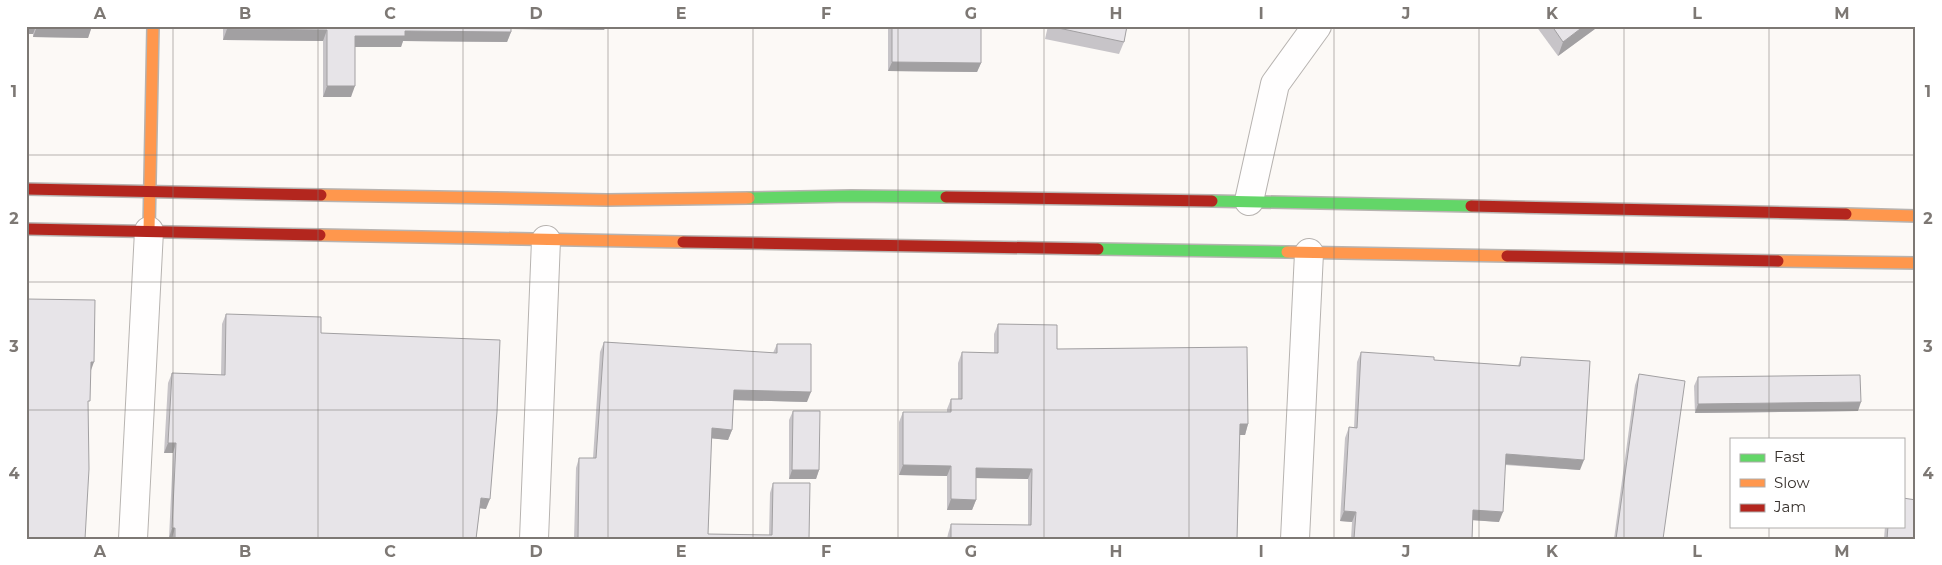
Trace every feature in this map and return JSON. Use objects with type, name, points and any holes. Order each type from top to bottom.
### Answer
[{"type":"main road","points":[[149,231],[153,26]]},
{"type":"main road","points":[[26,189],[607,200],[851,196],[1249,201],[1916,216]]},
{"type":"main road","points":[[26,229],[546,240],[1916,263]]},
{"type":"street","points":[[1249,201],[1275,84],[1317,26]]},
{"type":"street","points":[[133,539],[149,231]]},
{"type":"street","points":[[534,539],[546,240]]},
{"type":"street","points":[[1295,539],[1309,253]]},
{"type":"building","points":[[227,26],[511,26],[511,32],[405,31],[405,36],[355,36],[355,86],[327,86],[327,30],[227,29]]},
{"type":"building","points":[[892,26],[981,26],[981,63],[892,62]]},
{"type":"building","points":[[1049,26],[1127,26],[1124,42]]},
{"type":"building","points":[[1552,26],[1584,26],[1563,42]]},
{"type":"building","points":[[26,299],[95,300],[94,362],[91,362],[90,401],[88,401],[89,469],[85,539],[26,539]]},
{"type":"building","points":[[226,314],[321,317],[321,333],[500,340],[497,412],[490,499],[481,498],[476,539],[175,539],[175,528],[172,528],[176,443],[168,443],[172,373],[225,375]]},
{"type":"building","points":[[998,324],[1057,325],[1057,349],[1247,347],[1248,424],[1240,424],[1237,539],[951,539],[951,524],[1031,525],[1032,469],[976,468],[976,500],[951,499],[951,466],[903,465],[903,412],[951,412],[951,399],[962,399],[962,352],[998,353]]},
{"type":"building","points":[[604,342],[777,353],[777,344],[811,344],[811,392],[734,390],[732,430],[712,428],[708,534],[772,535],[773,483],[810,483],[809,539],[578,539],[579,458],[596,458]]},
{"type":"building","points":[[1361,352],[1434,357],[1434,360],[1520,366],[1521,357],[1590,361],[1584,460],[1506,454],[1503,512],[1473,510],[1472,539],[1354,539],[1356,512],[1344,511],[1349,427],[1357,428]]},
{"type":"building","points":[[1639,374],[1685,381],[1663,539],[1616,539]]},
{"type":"building","points":[[1860,375],[1861,402],[1698,404],[1698,377]]},
{"type":"building","points":[[793,411],[820,411],[819,470],[792,470]]},
{"type":"building","points":[[1904,498],[1916,500],[1916,539],[1887,539],[1888,528],[1904,528]]},
{"type":"traffic: fast","points":[[749,198],[946,197]]},
{"type":"traffic: fast","points":[[1212,201],[1471,206]]},
{"type":"traffic: fast","points":[[1098,249],[1287,252]]},
{"type":"traffic: slow","points":[[149,231],[153,26]]},
{"type":"traffic: slow","points":[[321,195],[607,200],[749,198]]},
{"type":"traffic: slow","points":[[1846,214],[1916,216]]},
{"type":"traffic: slow","points":[[320,235],[683,242]]},
{"type":"traffic: slow","points":[[1287,252],[1507,256]]},
{"type":"traffic: slow","points":[[1778,261],[1916,263]]},
{"type":"traffic: jam","points":[[26,189],[321,195]]},
{"type":"traffic: jam","points":[[946,197],[1212,201]]},
{"type":"traffic: jam","points":[[1471,206],[1846,214]]},
{"type":"traffic: jam","points":[[26,229],[320,235]]},
{"type":"traffic: jam","points":[[683,242],[1098,249]]},
{"type":"traffic: jam","points":[[1507,256],[1778,261]]}]
